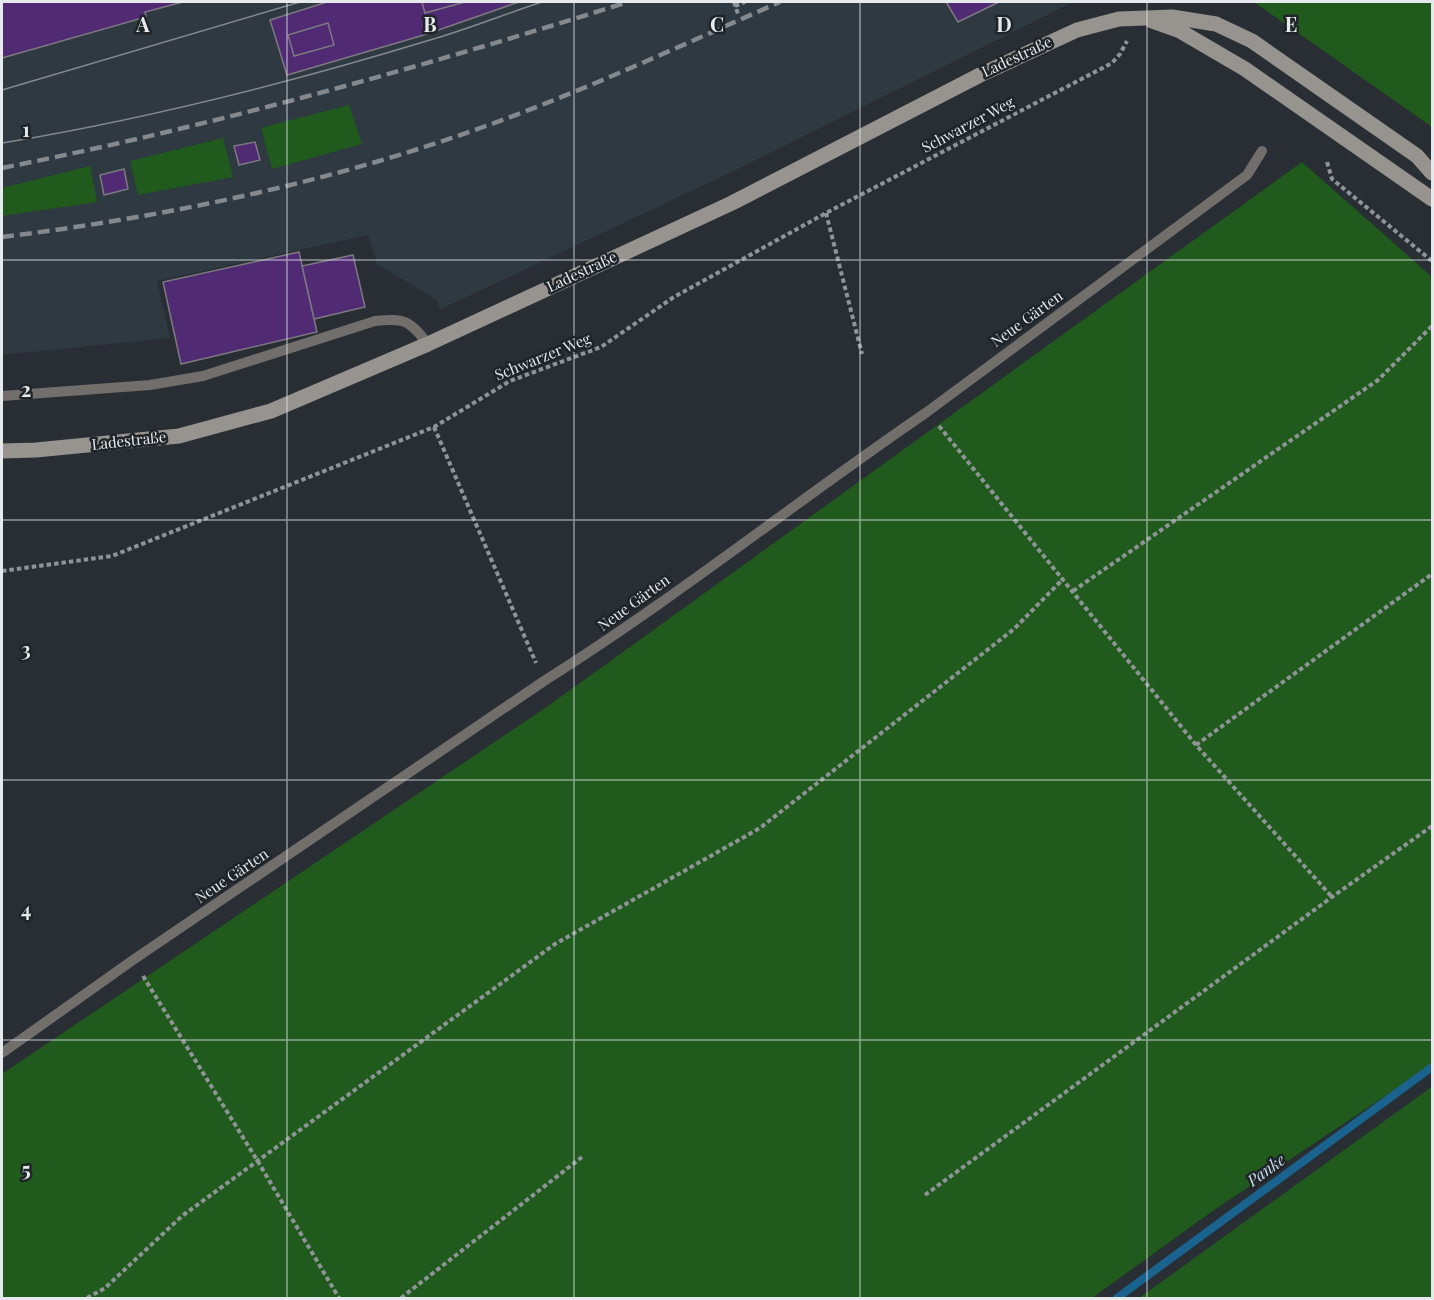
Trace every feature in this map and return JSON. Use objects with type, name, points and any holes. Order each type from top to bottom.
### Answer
[{"type":"street","name":"Ladestraße","points":[[2,451],[36,450],[179,436],[271,411],[428,344],[732,202],[1046,42],[1108,20],[1172,17],[1194,19],[1235,31],[1417,156],[1432,173]]},
{"type":"street","name":"Ladestraße","points":[[1138,18],[1180,31],[1217,52],[1432,199]]},
{"type":"lane","name":"Neue Gärten","points":[[2,1053],[134,960],[544,681],[604,644],[927,412],[1247,175],[1262,151]]},
{"type":"lane","points":[[2,396],[150,385],[203,376],[375,321],[398,318],[414,327],[428,344]]},
{"type":"path","points":[[738,14],[734,4],[745,2]]},
{"type":"path","name":"Schwarzer Weg","points":[[2,571],[112,556],[434,427],[510,381],[601,347],[674,297],[826,213],[1112,63],[1129,39],[1138,18]]},
{"type":"path","points":[[1327,162],[1332,179],[1432,261]]},
{"type":"path","points":[[826,213],[862,354]]},
{"type":"path","points":[[1073,591],[1378,380],[1432,326]]},
{"type":"path","points":[[927,412],[1196,745],[1332,897]]},
{"type":"path","points":[[434,427],[544,681]]},
{"type":"path","points":[[1196,745],[1432,574]]},
{"type":"path","points":[[87,1299],[105,1288],[182,1216],[555,944],[760,828],[1014,629],[1064,579]]},
{"type":"path","points":[[925,1195],[1432,826]]},
{"type":"path","points":[[134,960],[339,1299]]},
{"type":"path","points":[[401,1299],[582,1157]]},
{"type":"shaded area","points":[[2,2],[1073,2],[736,170],[439,310],[437,300],[377,264],[368,235],[157,281],[170,338],[2,355]]},
{"type":"green space","points":[[1254,2],[1432,2],[1432,127]]},
{"type":"green space","points":[[349,105],[362,144],[272,169],[261,128]]},
{"type":"green space","points":[[223,138],[233,177],[138,195],[130,161]]},
{"type":"green space","points":[[1302,162],[1432,277],[1432,1065],[1214,1210],[1092,1298],[2,1298],[2,1074],[548,706]]},
{"type":"green space","points":[[90,166],[97,202],[2,216],[2,188]]},
{"type":"green space","points":[[1432,1086],[1432,1298],[1139,1298],[1426,1091]]},
{"type":"building","points":[[2,2],[183,2],[145,12],[146,17],[2,58]]},
{"type":"building","points":[[327,2],[519,2],[424,35],[287,75],[270,20]]},
{"type":"building","points":[[422,2],[465,2],[425,13]]},
{"type":"building","points":[[946,2],[999,2],[958,22]]},
{"type":"building","points":[[328,23],[334,45],[294,56],[288,35]]},
{"type":"building","points":[[255,142],[260,160],[239,165],[234,146]]},
{"type":"building","points":[[124,169],[128,189],[104,195],[100,175]]},
{"type":"building","points":[[299,252],[317,332],[181,364],[163,282]]},
{"type":"building","points":[[353,255],[365,307],[314,319],[302,266]]},
{"type":"waterway","name":"Panke","points":[[1117,1298],[1432,1067]]},
{"type":"tram line","points":[[2,90],[300,2]]},
{"type":"tram line","points":[[2,143],[110,123],[218,99],[444,36],[542,2]]},
{"type":"railway","points":[[2,168],[160,133],[317,94],[628,2]]},
{"type":"railway","points":[[2,237],[124,219],[246,196],[425,147],[558,98],[780,2]]}]
